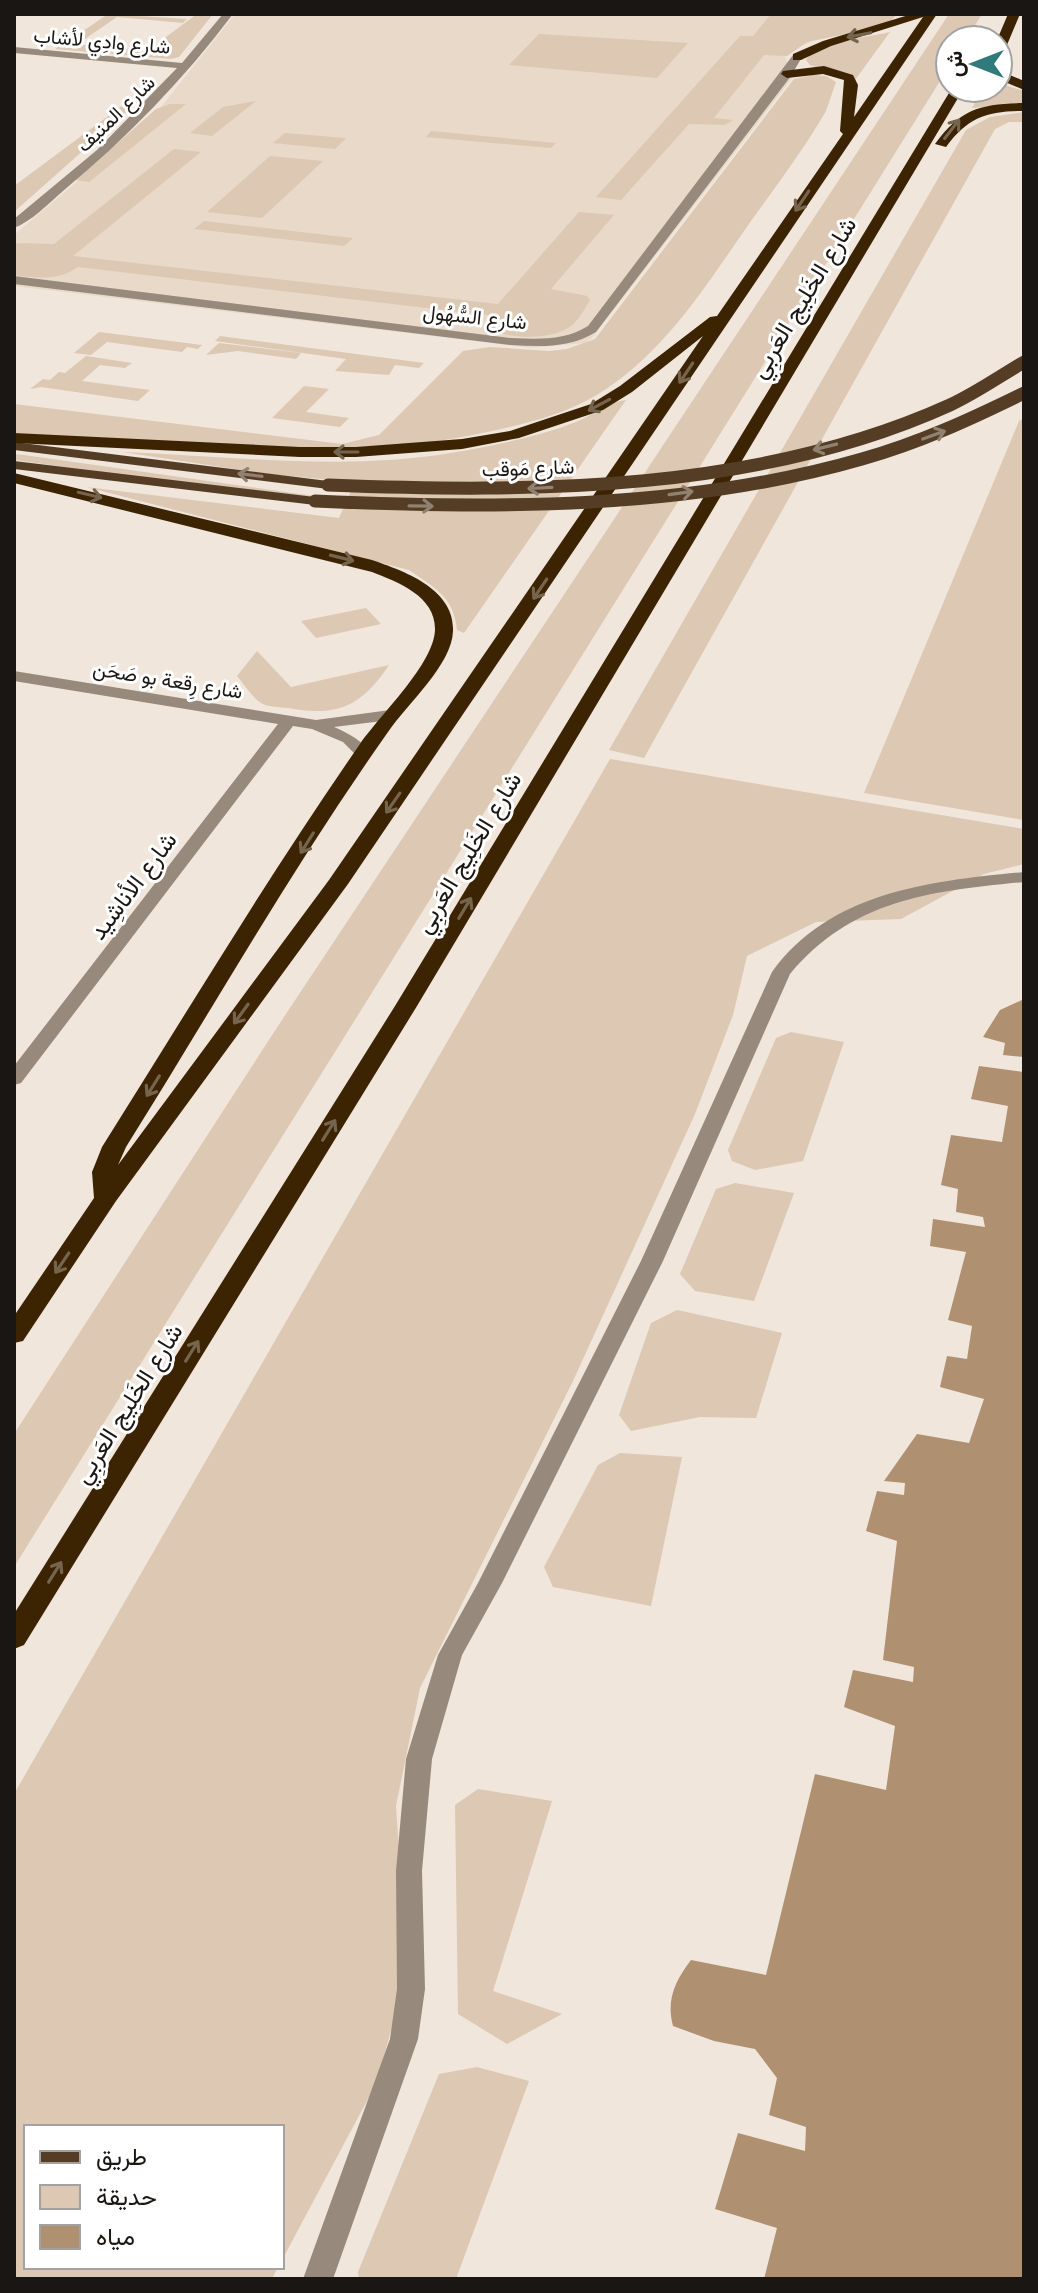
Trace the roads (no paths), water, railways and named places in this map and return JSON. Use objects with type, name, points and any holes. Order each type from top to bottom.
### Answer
[{"type":"highway","points":[[797,57],[820,45],[891,28],[921,14]]},
{"type":"highway","name":"شارع الخَلِيج العَربِي","points":[[14,1335],[106,1198],[337,884],[931,14]]},
{"type":"highway","points":[[787,74],[824,70],[849,78],[852,85],[846,136]]},
{"type":"highway","name":"شارع الخَلِيج العَربِي","points":[[14,1638],[406,1006],[949,104]]},
{"type":"highway","points":[[887,211],[903,198],[957,120],[996,108],[1024,107]]},
{"type":"highway","points":[[14,438],[356,452],[487,440],[558,422],[597,407],[626,389],[730,309]]},
{"type":"highway","points":[[14,478],[366,564],[410,582],[437,606],[445,633],[437,653],[363,753],[114,1147],[104,1164],[102,1177],[106,1198]]},
{"type":"main road","name":"شارع مَوقب","points":[[14,446],[328,485],[394,489],[528,488],[620,482],[721,469],[793,455],[884,431],[968,397],[1024,362]]},
{"type":"main road","name":"شارع مَوقب","points":[[14,465],[315,501],[416,506],[531,505],[658,496],[739,485],[816,469],[913,442],[961,425],[1024,393]]},
{"type":"street","name":"شارع المنيف","points":[[14,225],[111,144],[187,66],[228,14]]},
{"type":"street","name":"شارع وادِي لأشاب","points":[[14,50],[187,66]]},
{"type":"street","name":"شارع السُّهُول","points":[[14,280],[462,336],[532,342],[580,336],[592,329],[797,57]]},
{"type":"street","name":"شارع رِقعة بو صَحَن","points":[[14,676],[316,725],[349,739],[363,753]]},
{"type":"street","name":"شارع رِقعة بو صَحَن","points":[[316,725],[390,715]]},
{"type":"street","name":"شارع الأناشِيد","points":[[14,1079],[289,720]]},
{"type":"street","points":[[318,2279],[404,2039],[411,1989],[409,1871],[419,1759],[450,1655],[497,1569],[652,1261],[781,972],[796,950],[839,919],[895,896],[929,888],[1024,877]]},
{"type":"water","points":[[1024,999],[1024,1057],[1003,1055],[1005,1043],[983,1037],[1000,1010]]},
{"type":"water","points":[[979,1066],[1024,1072],[1024,2279],[764,2279],[777,2228],[715,2209],[738,2133],[805,2151],[806,2127],[769,2115],[777,2078],[755,2049],[714,2041],[673,2026],[671,1999],[676,1983],[691,1960],[766,1975],[815,1774],[886,1790],[895,1726],[844,1707],[853,1670],[913,1682],[914,1667],[883,1660],[897,1541],[866,1531],[877,1491],[904,1495],[905,1483],[884,1481],[917,1434],[969,1443],[984,1399],[940,1387],[947,1356],[967,1359],[972,1326],[948,1320],[966,1252],[930,1246],[933,1219],[985,1227],[983,1217],[956,1212],[958,1189],[941,1185],[951,1135],[1002,1142],[1008,1106],[971,1099]]}]
